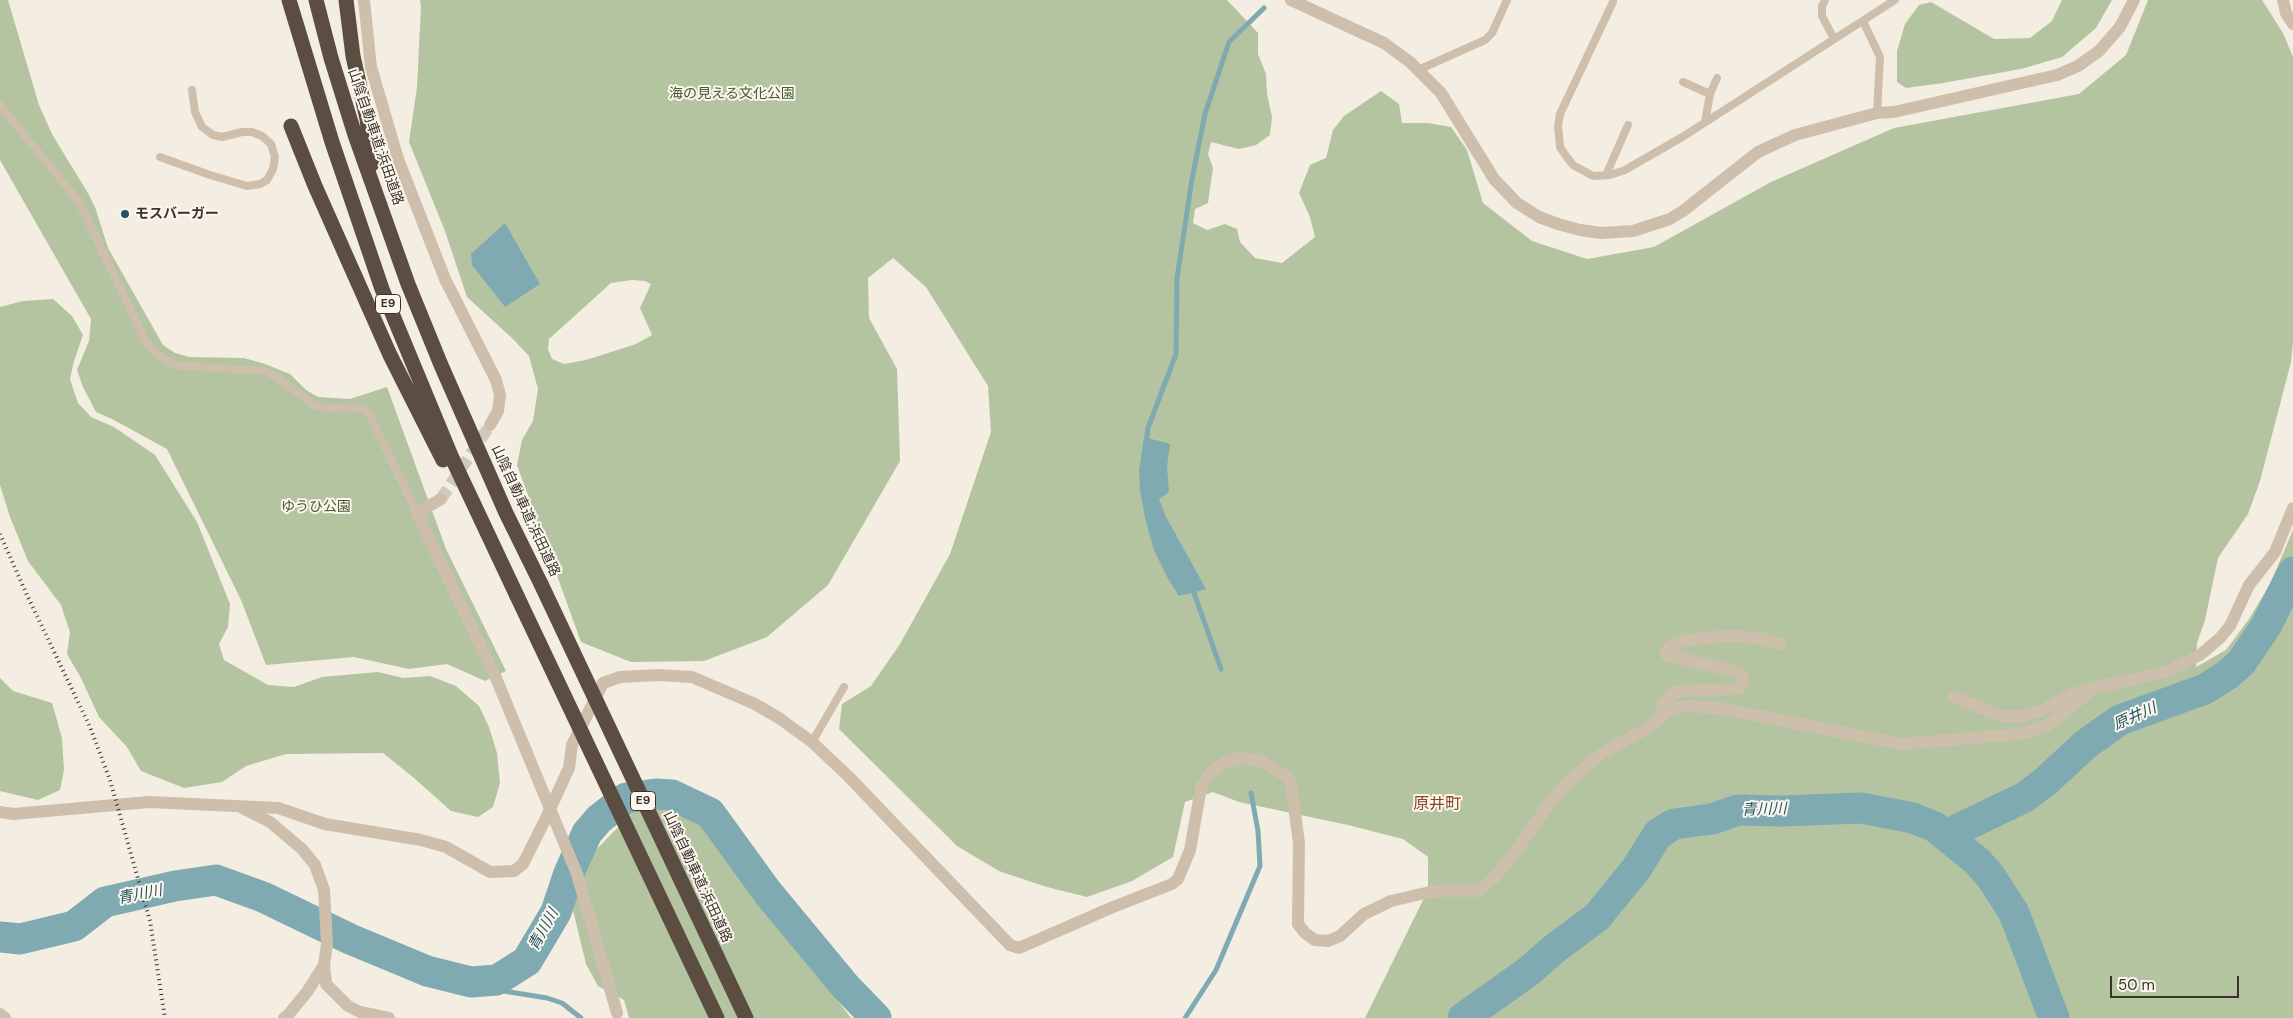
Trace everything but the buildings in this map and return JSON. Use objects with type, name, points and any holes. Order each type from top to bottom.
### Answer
[{"type":"highway","name":"E9","points":[[289,0],[329,134],[382,289],[452,458],[717,1018]]},
{"type":"highway","name":"山陰自動車道;浜田道路","points":[[316,0],[331,58],[355,135],[408,284],[441,365],[506,513],[746,1018]]},
{"type":"highway","points":[[346,0],[353,56],[367,119],[375,190]]},
{"type":"highway","points":[[292,126],[315,186],[390,355],[438,452],[508,577]]},
{"type":"street","points":[[364,0],[371,67],[398,160],[445,279],[496,380],[500,395],[498,411],[490,425]]},
{"type":"street","points":[[1291,0],[1384,43],[1418,70],[1440,93],[1494,180],[1512,198],[1539,217],[1573,229],[1601,233],[1632,231],[1664,222],[1683,211],[1758,152],[1795,135],[1877,113],[1894,112],[1929,105],[2037,80],[2071,69],[2099,51],[2110,40],[2120,27],[2134,0]]},
{"type":"street","points":[[2283,0],[2286,13],[2293,24]]},
{"type":"street","points":[[441,498],[417,513],[496,678],[577,874],[618,1016]]},
{"type":"street","points":[[0,812],[13,814],[149,802],[278,808],[325,824],[420,840],[446,847],[490,872],[504,873],[514,871],[523,864],[569,768],[572,745],[604,683],[620,677],[659,675],[692,677],[755,704],[779,718],[812,742],[849,777],[1010,945],[1020,948],[1103,910],[1172,884],[1178,878],[1190,850],[1201,788],[1211,772],[1224,763],[1238,758],[1258,760],[1287,776],[1291,784],[1299,843],[1298,924],[1304,933],[1315,940],[1328,941],[1340,936],[1364,914],[1391,901],[1434,891],[1478,891],[1496,876],[1570,780],[1602,753],[1652,726],[1668,711],[1685,706],[1718,708],[1807,724],[1871,739],[1916,744],[2021,734],[2046,726],[2094,688],[2168,671],[2200,655],[2220,638],[2230,626],[2249,585],[2275,552],[2293,508]]},
{"type":"street","points":[[1660,718],[1662,706],[1666,699],[1678,691],[1736,689],[1740,688],[1744,681],[1742,674],[1737,672],[1667,655],[1666,651],[1669,646],[1686,640],[1728,636],[1761,638],[1780,644]]},
{"type":"street","points":[[1954,698],[2001,716],[2019,717],[2038,712],[2079,690],[2089,691]]},
{"type":"street","points":[[237,806],[270,822],[302,849],[315,866],[324,890],[327,944],[324,965],[326,984],[342,1001],[360,1012],[389,1018]]},
{"type":"street","points":[[284,1018],[307,992],[324,965]]},
{"type":"street","points":[[0,1014],[5,1018]]},
{"type":"lane","points":[[1418,70],[1485,40],[1492,33],[1507,0]]},
{"type":"lane","points":[[1824,0],[1822,16],[1834,39]]},
{"type":"lane","points":[[1613,2],[1560,114],[1558,126],[1560,147],[1573,165],[1593,176],[1625,170],[1705,122],[1895,0]]},
{"type":"lane","points":[[1862,21],[1880,57],[1877,113]]},
{"type":"lane","points":[[1705,122],[1710,94],[1718,78]]},
{"type":"lane","points":[[1683,82],[1710,94]]},
{"type":"lane","points":[[160,157],[223,180],[247,186],[260,184],[267,180],[273,169],[275,157],[271,144],[262,136],[252,132],[242,132],[222,138],[202,128],[195,112],[192,90]]},
{"type":"lane","points":[[0,105],[79,202],[146,342],[154,352],[173,364],[182,366],[264,371],[278,378],[314,405],[327,408],[353,406],[363,409],[369,414],[417,513]]},
{"type":"lane","points":[[1606,175],[1628,125]]},
{"type":"lane","points":[[812,742],[844,687]]},
{"type":"green space","name":"ゆうひ公園","points":[[0,0],[8,0],[39,105],[53,136],[88,193],[95,207],[108,248],[163,345],[175,353],[189,357],[244,358],[265,364],[290,374],[306,390],[318,397],[350,399],[387,387],[446,549],[506,671],[485,681],[447,664],[409,669],[354,657],[266,665],[241,600],[167,449],[96,412],[83,387],[77,370],[89,341],[91,319],[0,160]]},
{"type":"green space","name":"海の見える文化公園","points":[[420,0],[1227,0],[1258,33],[1258,54],[1266,74],[1267,94],[1272,117],[1270,135],[1256,145],[1239,149],[1211,142],[1208,154],[1213,168],[1208,203],[1195,209],[1193,223],[1207,230],[1225,224],[1237,229],[1240,242],[1255,258],[1282,263],[1315,237],[1310,217],[1299,193],[1310,165],[1326,158],[1333,130],[1344,116],[1381,91],[1399,104],[1402,123],[1428,123],[1451,127],[1467,150],[1483,203],[1532,241],[1587,259],[1654,247],[1771,182],[1894,128],[2079,94],[2126,55],[2148,0],[2262,0],[2283,33],[2293,57],[2293,342],[2291,362],[2260,481],[2248,514],[2218,558],[2205,620],[2197,643],[2196,667],[2226,650],[2249,619],[2270,584],[2293,530],[2293,1018],[1365,1018],[1428,890],[1428,857],[1403,839],[1348,825],[1239,802],[1213,792],[1185,802],[1173,857],[1132,881],[1087,897],[1047,887],[999,871],[957,846],[839,729],[842,704],[871,686],[900,644],[950,554],[991,432],[988,386],[926,287],[893,258],[868,278],[869,318],[897,369],[900,461],[828,585],[767,637],[704,661],[631,662],[581,642],[517,465],[522,440],[533,421],[538,389],[529,356],[467,297],[445,231],[409,142],[417,87]],"holes":[[[632,280],[645,281],[651,284],[640,308],[652,335],[636,344],[586,360],[564,364],[552,359],[548,349],[549,339],[611,283]]]},
{"type":"green space","points":[[2062,0],[2112,0],[2096,28],[2062,57],[2021,69],[1943,83],[1906,88],[1897,82],[1897,51],[1905,24],[1919,5],[1931,2],[1994,39],[2030,38],[2052,21]]},
{"type":"green space","points":[[53,299],[72,316],[83,335],[70,379],[78,403],[91,417],[114,427],[155,455],[197,522],[230,604],[228,627],[219,644],[224,660],[268,685],[294,687],[322,677],[378,672],[403,678],[430,676],[456,686],[479,706],[489,727],[497,753],[500,783],[493,807],[478,817],[451,811],[383,753],[286,754],[246,766],[222,782],[184,788],[141,771],[127,747],[99,717],[81,678],[67,654],[70,632],[61,605],[28,561],[10,517],[0,485],[0,307],[23,301]]},
{"type":"green space","points":[[0,678],[13,691],[52,703],[62,738],[64,770],[60,790],[38,800],[0,791]]},
{"type":"green space","points":[[658,804],[684,810],[704,818],[724,850],[851,1018],[629,1018],[624,1000],[598,986],[586,964],[572,906],[586,860],[634,811]]},
{"type":"water","points":[[505,223],[540,284],[505,307],[472,265],[471,254]]},
{"type":"water","points":[[1144,437],[1170,444],[1167,467],[1169,492],[1159,499],[1166,517],[1206,589],[1179,596],[1154,550],[1140,490],[1139,470]]},
{"type":"waterway","points":[[1146,443],[1148,428],[1176,354],[1177,278],[1192,179],[1205,114],[1229,42],[1264,8]]},
{"type":"waterway","name":"原井川","points":[[1946,835],[2025,797],[2046,781],[2086,744],[2120,720],[2205,689],[2227,675],[2241,663],[2266,626],[2293,572]]},
{"type":"waterway","points":[[1192,587],[1221,669]]},
{"type":"waterway","points":[[1185,1018],[1216,970],[1260,866],[1258,831],[1251,793]]},
{"type":"waterway","name":"青川川","points":[[0,937],[20,939],[74,926],[105,902],[175,886],[216,880],[263,897],[350,939],[427,971],[471,982],[497,980],[527,961],[556,912],[569,873],[587,833],[599,819],[626,798],[656,794],[672,795],[710,813],[768,893],[845,986],[876,1018]]},
{"type":"waterway","name":"青川川","points":[[1463,1018],[1529,971],[1554,949],[1597,917],[1636,869],[1658,834],[1674,824],[1712,819],[1738,810],[1781,811],[1861,808],[1913,818],[1935,827],[1978,862],[1991,877],[2014,913],[2054,1018]]},
{"type":"waterway","points":[[471,982],[485,988],[547,998],[562,1003],[581,1018]]},
{"type":"tunnel","points":[[441,499],[490,425]]},
{"type":"railway","points":[[0,534],[90,727],[110,780],[150,921],[165,1018]]},
{"type":"place","name":"モスバーガー","points":[[125,214]]},
{"type":"district","name":"原井町","points":[[1437,805]]}]
